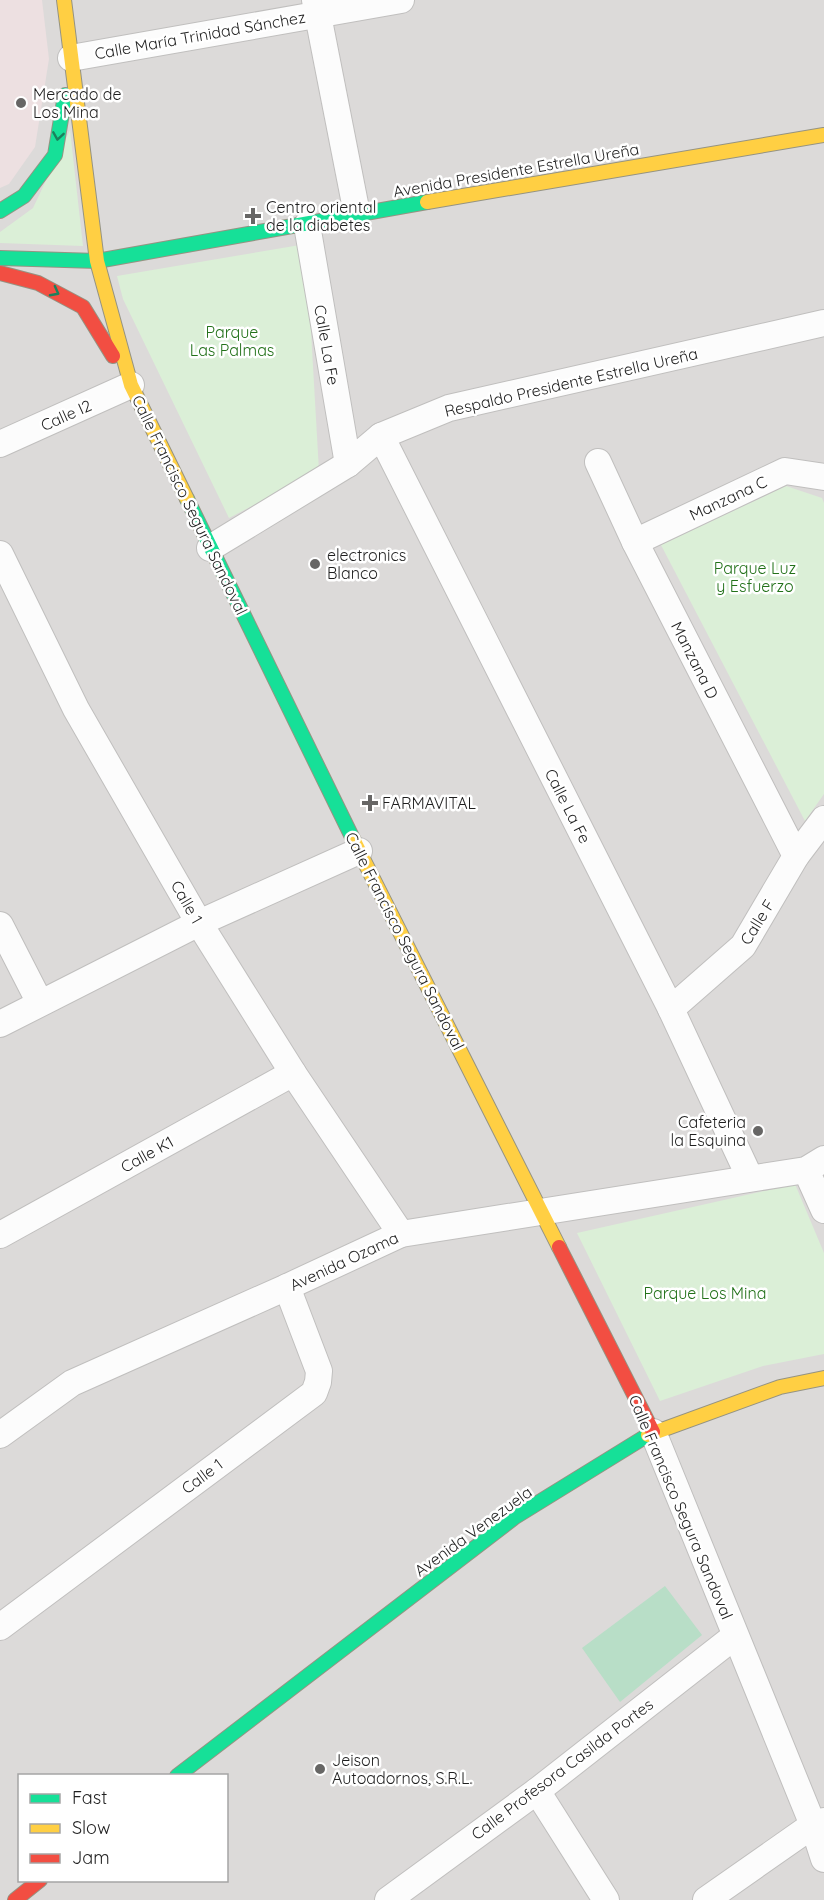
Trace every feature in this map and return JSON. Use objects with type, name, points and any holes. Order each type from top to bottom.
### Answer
[{"type":"main road","name":"Calle Francisco Segura Sandoval","points":[[64,0],[97,261],[131,386],[359,851],[653,1432]]},
{"type":"main road","points":[[0,211],[24,196],[55,155],[71,58]]},
{"type":"main road","name":"Avenida Presidente Estrella Ureña","points":[[0,258],[97,261],[307,225],[357,214],[824,135]]},
{"type":"main road","points":[[0,273],[38,283],[83,307],[131,386]]},
{"type":"main road","name":"Avenida Venezuela","points":[[180,1774],[514,1517],[653,1432],[780,1387],[824,1378]]},
{"type":"main road","points":[[15,1900],[39,1882]]},
{"type":"street","name":"Calle María Trinidad Sánchez","points":[[71,58],[316,7],[400,0]]},
{"type":"street","points":[[316,7],[357,214]]},
{"type":"street","name":"Calle La Fe","points":[[307,225],[348,464]]},
{"type":"street","name":"Respaldo Presidente Estrella Ureña","points":[[210,548],[348,464],[381,436],[449,408],[824,323]]},
{"type":"street","name":"Calle I2","points":[[0,444],[131,386]]},
{"type":"street","name":"Calle La Fe","points":[[381,436],[671,1009],[750,1178]]},
{"type":"street","name":"Manzana D","points":[[598,462],[635,542],[796,856]]},
{"type":"street","name":"Manzana C","points":[[635,542],[785,471],[824,477]]},
{"type":"street","name":"Calle 1","points":[[0,554],[76,709],[199,923],[293,1073],[401,1234]]},
{"type":"street","name":"Calle F","points":[[671,1009],[743,946],[796,856],[824,819]]},
{"type":"street","points":[[0,1024],[199,923],[359,851]]},
{"type":"street","points":[[0,925],[40,1003]]},
{"type":"street","name":"Calle K1","points":[[0,1235],[293,1073]]},
{"type":"street","points":[[815,1164],[824,1210]]},
{"type":"street","name":"Avenida Ozama","points":[[0,1435],[72,1383],[401,1234],[750,1178],[815,1164]]},
{"type":"street","name":"Calle 1","points":[[0,1627],[314,1393],[319,1371],[287,1287]]},
{"type":"street","name":"Calle Francisco Segura Sandoval","points":[[653,1432],[735,1636],[818,1823],[824,1859]]},
{"type":"street","name":"Calle Profesora Casilda Portes","points":[[388,1900],[537,1791],[735,1636]]},
{"type":"street","points":[[537,1791],[606,1900]]},
{"type":"street","points":[[706,1900],[818,1823]]},
{"type":"shaded area","points":[[0,0],[824,0],[824,1900],[0,1900]]},
{"type":"shaded area","name":"Mercado de Los Mina","points":[[0,0],[42,0],[49,59],[35,147],[9,184],[0,188]]},
{"type":"green space","points":[[70,130],[83,246],[0,243],[0,232],[33,208]]},
{"type":"green space","name":"Parque Las Palmas","points":[[306,244],[319,471],[229,518],[123,299],[117,276]]},
{"type":"green space","name":"Parque Luz y Esfuerzo","points":[[786,486],[822,498],[824,503],[824,794],[805,821],[661,545]]},
{"type":"green space","name":"Parque Los Mina","points":[[795,1184],[824,1253],[824,1354],[763,1366],[660,1401],[577,1233]]},
{"type":"green space","points":[[665,1586],[702,1635],[620,1702],[582,1648]]},
{"type":"traffic: fast","points":[[0,211],[24,196],[55,155],[65,95]]},
{"type":"traffic: fast","points":[[0,258],[97,261],[427,202]]},
{"type":"traffic: fast","points":[[187,499],[353,839]]},
{"type":"traffic: fast","points":[[180,1774],[515,1517],[648,1435]]},
{"type":"traffic: slow","points":[[64,0],[97,261],[131,385],[187,499]]},
{"type":"traffic: slow","points":[[427,202],[824,135]]},
{"type":"traffic: slow","points":[[353,839],[559,1247]]},
{"type":"traffic: slow","points":[[648,1435],[780,1387],[824,1378]]},
{"type":"traffic: jam","points":[[0,273],[38,283],[83,307],[113,356]]},
{"type":"traffic: jam","points":[[559,1247],[653,1432]]},
{"type":"traffic: jam","points":[[15,1900],[38,1882]]},
{"type":"place","name":"Mercado de Los Mina","points":[[21,103]]},
{"type":"place","name":"Centro oriental de la diabetes","points":[[253,216]]},
{"type":"place","name":"electronics Blanco","points":[[315,564]]},
{"type":"place","name":"FARMAVITAL","points":[[370,803]]},
{"type":"place","name":"Cafeteria la Esquina","points":[[758,1131]]},
{"type":"place","name":"Jeison Autoadornos, S.R.L.","points":[[320,1769]]}]
